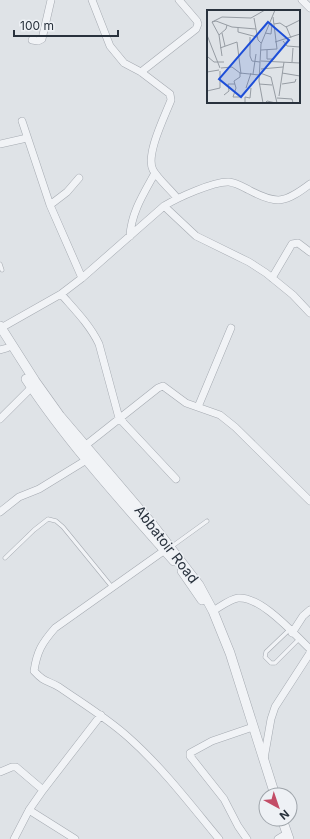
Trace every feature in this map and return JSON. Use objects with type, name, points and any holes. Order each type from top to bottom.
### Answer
[{"type":"street","points":[[32,40],[38,41],[42,39],[52,0]]},
{"type":"street","points":[[92,0],[110,46],[124,63],[141,72],[170,94],[171,100],[151,153],[150,163],[155,173],[177,198]]},
{"type":"street","points":[[141,72],[196,29],[198,24],[197,21],[179,0]]},
{"type":"street","points":[[302,0],[310,8]]},
{"type":"street","points":[[22,121],[26,138],[50,205],[82,278]]},
{"type":"street","points":[[0,144],[26,138]]},
{"type":"street","points":[[130,236],[131,225],[135,212],[155,173]]},
{"type":"street","points":[[50,205],[67,192],[79,178]]},
{"type":"street","points":[[0,330],[61,294],[82,278],[164,206],[177,198],[218,184],[229,182],[239,185],[266,199],[288,199],[310,184]]},
{"type":"street","points":[[164,206],[196,236],[249,262],[272,278],[293,295],[310,313]]},
{"type":"street","points":[[272,278],[292,244],[298,243],[310,252]]},
{"type":"street","points":[[61,294],[88,325],[99,344],[119,418],[176,479]]},
{"type":"street","points":[[198,407],[231,328]]},
{"type":"street","name":"Abbatoir Road","points":[[0,330],[4,349],[88,459],[199,585],[214,611],[230,653],[272,787]]},
{"type":"street","name":"Abbatoir Road","points":[[0,330],[60,416],[86,445],[168,549],[214,620],[268,787]]},
{"type":"street","points":[[86,445],[162,386],[186,403],[220,415],[235,427],[310,501]]},
{"type":"street","points":[[0,419],[32,387]]},
{"type":"street","points":[[0,512],[19,497],[38,489],[88,459]]},
{"type":"street","points":[[168,549],[55,628],[44,640],[36,655],[34,671],[42,680],[57,686],[100,715],[128,737],[178,788],[219,839]]},
{"type":"street","points":[[214,611],[237,598],[246,599],[265,608],[310,649]]},
{"type":"street","points":[[290,631],[310,610]]},
{"type":"street","points":[[264,761],[271,719],[275,707],[310,652]]},
{"type":"street","points":[[14,839],[29,810],[100,715]]},
{"type":"street","points":[[247,839],[238,826],[224,799],[190,756],[190,753],[212,741],[250,728]]},
{"type":"street","points":[[0,772],[16,767],[43,790]]},
{"type":"street","points":[[29,810],[75,839]]},
{"type":"street","points":[[280,827],[283,838]]},
{"type":"street","points":[[282,827],[283,838]]},
{"type":"lane","points":[[0,264],[2,270]]},
{"type":"lane","points":[[5,558],[34,530],[48,519],[56,521],[63,527],[112,587]]},
{"type":"lane","points":[[168,549],[207,521]]},
{"type":"lane","points":[[290,631],[266,652],[265,657],[271,663],[275,663],[299,639]]}]
